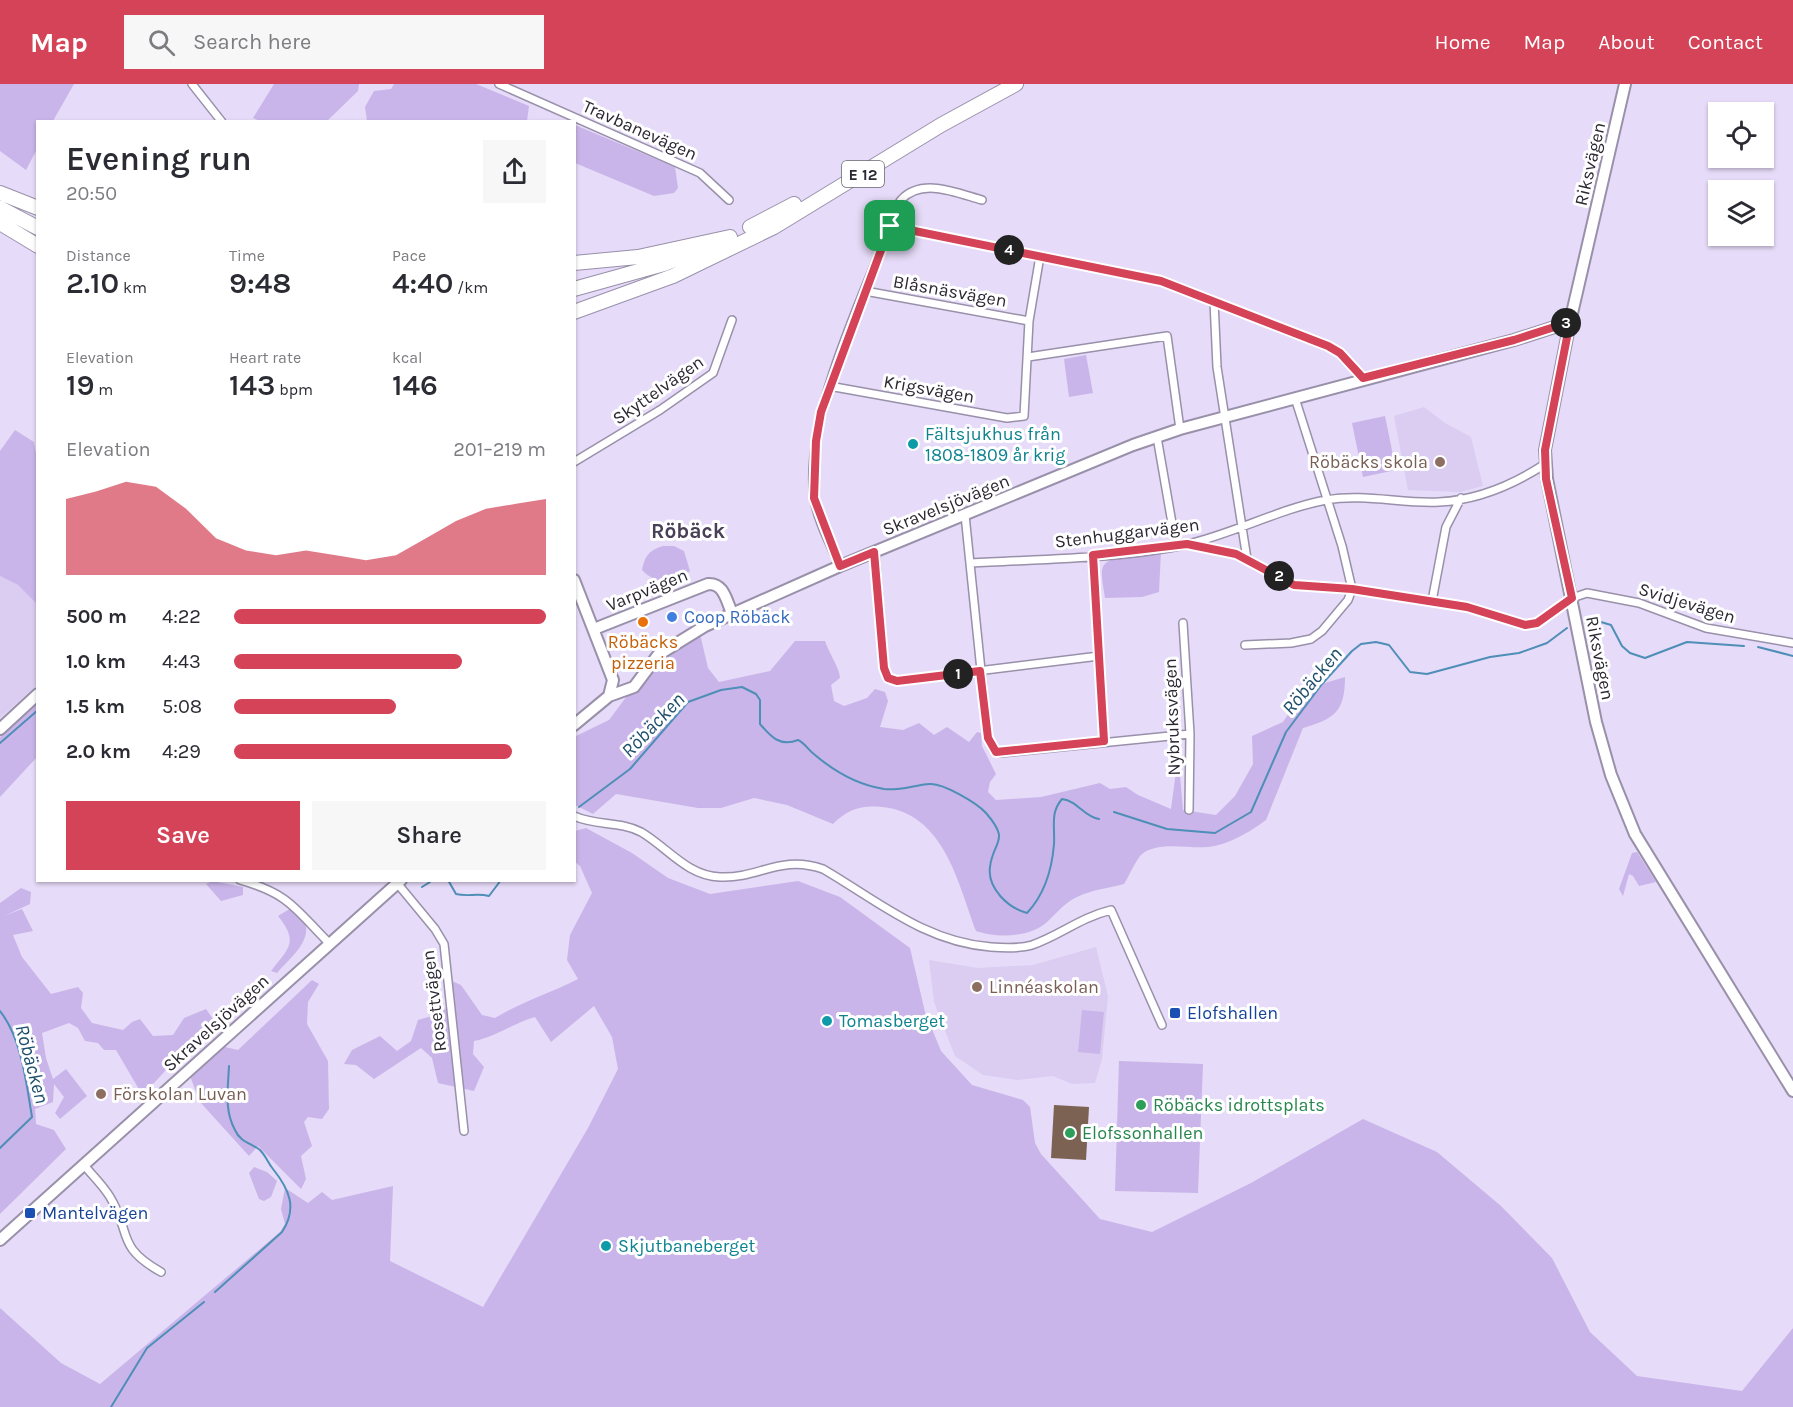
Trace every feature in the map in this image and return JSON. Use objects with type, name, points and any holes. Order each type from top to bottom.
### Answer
[{"type":"highway","name":"E 12","points":[[576,288],[664,264],[730,237],[805,198],[936,118],[998,84]]},
{"type":"highway","name":"E 12","points":[[576,295],[706,258],[774,227],[941,125],[1016,84]]},
{"type":"highway","points":[[0,193],[36,207]]},
{"type":"highway","points":[[0,208],[36,227]]},
{"type":"highway","points":[[0,216],[36,234]]},
{"type":"highway","points":[[0,223],[36,245]]},
{"type":"highway","points":[[576,263],[638,257],[730,237]]},
{"type":"highway","points":[[576,311],[673,276],[706,258]]},
{"type":"street","points":[[192,84],[220,120]]},
{"type":"street","name":"Travbanevägen","points":[[499,84],[700,173],[729,200]]},
{"type":"street","name":"Riksvägen","points":[[1625,84],[1570,322],[1545,450],[1545,464],[1596,722],[1611,775],[1635,834],[1793,1091]]},
{"type":"street","points":[[840,566],[814,498],[816,441],[829,386],[890,226],[900,201],[914,190],[934,187],[982,200]]},
{"type":"street","points":[[890,226],[1161,281],[1328,346],[1340,353],[1363,378]]},
{"type":"street","points":[[1040,256],[1029,321],[1028,357],[1167,336],[1180,429]]},
{"type":"street","name":"Blåsnäsvägen","points":[[865,291],[1029,321]]},
{"type":"street","points":[[1214,301],[1214,338],[1224,417],[1247,559]]},
{"type":"street","name":"Skyttelvägen","points":[[576,461],[660,410],[713,373],[732,320]]},
{"type":"street","name":"Skravelsjövägen","points":[[576,723],[609,696],[634,687],[658,655],[684,637],[732,613],[840,566],[1157,437],[1363,378],[1504,343],[1570,322]]},
{"type":"street","name":"Krigsvägen","points":[[829,386],[1007,418],[1024,416],[1028,357]]},
{"type":"street","points":[[1245,645],[1291,643],[1311,639],[1322,631],[1348,600],[1352,589],[1295,398]]},
{"type":"street","points":[[1157,437],[1176,546]]},
{"type":"street","name":"Stenhuggarvägen","points":[[971,563],[1093,555],[1176,546],[1327,500],[1351,498],[1439,502],[1511,485],[1545,464]]},
{"type":"street","points":[[1432,602],[1446,527],[1461,498]]},
{"type":"street","points":[[965,515],[980,671],[990,743],[1001,753],[1190,734]]},
{"type":"street","points":[[1187,544],[1220,550],[1247,559],[1294,585],[1352,589],[1467,607],[1525,625],[1537,623],[1572,598]]},
{"type":"street","points":[[874,552],[884,668],[888,678],[897,681],[1099,656]]},
{"type":"street","points":[[1093,555],[1104,741]]},
{"type":"street","name":"Varpvägen","points":[[594,629],[708,584],[721,587],[732,613]]},
{"type":"street","points":[[576,585],[613,680],[609,696]]},
{"type":"street","name":"Svidjevägen","points":[[1572,598],[1587,593],[1639,603],[1706,628],[1793,643]]},
{"type":"street","name":"Nybruksvägen","points":[[1183,623],[1190,734],[1189,810]]},
{"type":"street","points":[[0,729],[36,696]]},
{"type":"street","points":[[576,816],[635,829],[689,868],[705,875],[736,876],[783,864],[810,864],[823,869],[923,930],[972,945],[999,948],[1029,946],[1089,915],[1111,910],[1162,1025]]},
{"type":"street","points":[[246,882],[288,899],[330,944]]},
{"type":"street","name":"Skravelsjövägen","points":[[0,1240],[399,882]]},
{"type":"street","name":"Rosettvägen","points":[[399,882],[444,944],[464,1131]]},
{"type":"street","points":[[83,1164],[111,1197],[126,1243],[145,1263],[161,1272]]},
{"type":"shaded area","points":[[0,84],[74,84],[54,120],[36,120],[36,151],[26,170],[0,151]]},
{"type":"shaded area","points":[[274,84],[359,84],[358,91],[328,120],[258,120],[253,118]]},
{"type":"shaded area","points":[[394,84],[476,84],[529,106],[527,120],[367,120],[365,107],[374,91],[391,89]]},
{"type":"shaded area","points":[[576,125],[675,167],[678,188],[674,193],[654,196],[576,163]]},
{"type":"shaded area","points":[[1086,355],[1093,393],[1069,397],[1064,359]]},
{"type":"shaded area","name":"Röbäcks skola","points":[[1424,407],[1445,423],[1471,437],[1483,486],[1460,492],[1408,490],[1394,416]]},
{"type":"shaded area","points":[[1385,416],[1396,470],[1363,477],[1352,423]]},
{"type":"shaded area","points":[[15,430],[34,442],[36,454],[36,603],[18,585],[0,576],[0,451]]},
{"type":"shaded area","points":[[663,546],[674,546],[684,551],[690,571],[679,578],[666,581],[653,578],[642,570],[649,554]]},
{"type":"shaded area","points":[[1161,551],[1159,592],[1142,597],[1105,598],[1102,573],[1105,563],[1118,558]]},
{"type":"shaded area","points":[[0,576],[18,585],[36,602],[36,686],[0,718]]},
{"type":"shaded area","points":[[700,634],[708,668],[719,682],[770,671],[795,641],[825,641],[840,674],[840,678],[831,685],[834,701],[844,706],[867,698],[875,689],[885,692],[888,701],[880,727],[903,730],[919,723],[934,735],[947,727],[969,742],[977,732],[981,733],[982,746],[996,774],[990,782],[988,792],[996,800],[1041,797],[1100,783],[1110,789],[1126,787],[1138,795],[1171,809],[1177,764],[1179,764],[1183,810],[1216,815],[1235,796],[1253,764],[1252,736],[1283,722],[1315,674],[1325,683],[1345,677],[1345,689],[1336,712],[1323,721],[1303,728],[1266,820],[1260,825],[1216,846],[1172,846],[1146,851],[1138,859],[1124,884],[1074,898],[1047,922],[1032,931],[1013,935],[993,935],[976,931],[955,872],[945,853],[934,836],[920,822],[903,812],[882,807],[861,808],[844,815],[833,824],[787,805],[754,798],[721,808],[698,808],[616,794],[593,814],[576,806],[576,736],[609,720],[627,696],[637,690],[649,671],[661,668],[662,657]]},
{"type":"shaded area","points":[[36,705],[36,758],[0,797],[0,737]]},
{"type":"shaded area","points":[[586,828],[632,853],[668,878],[710,894],[798,881],[840,897],[910,948],[925,1012],[941,1051],[972,1085],[1023,1100],[1030,1107],[1035,1143],[1041,1154],[1100,1219],[1152,1232],[1251,1183],[1363,1119],[1437,1152],[1501,1206],[1552,1258],[1590,1332],[1637,1376],[1742,1391],[1793,1328],[1793,1407],[0,1407],[0,1308],[61,1363],[100,1384],[280,1232],[285,1224],[281,1209],[285,1188],[308,1203],[322,1192],[332,1200],[393,1186],[390,1261],[483,1307],[588,1128],[618,1069],[612,1037],[594,1006],[551,1042],[535,1017],[527,1020],[474,1041],[473,1054],[484,1067],[474,1091],[438,1083],[432,1058],[421,1048],[374,1079],[356,1065],[344,1064],[352,1050],[380,1036],[397,1051],[411,1041],[418,1020],[435,1015],[453,1004],[452,981],[461,985],[482,1015],[495,1018],[578,979],[567,960],[570,935],[592,893],[580,866],[576,863],[576,831]]},
{"type":"shaded area","points":[[1637,852],[1656,882],[1639,886],[1629,874],[1623,896],[1619,889],[1632,853]]},
{"type":"shaded area","points":[[217,882],[243,887],[243,895],[221,901],[206,884]]},
{"type":"shaded area","points":[[21,888],[31,892],[30,904],[4,916],[22,909],[33,931],[13,935],[22,957],[51,994],[78,987],[83,993],[81,1008],[92,1023],[123,1030],[132,1022],[140,1019],[153,1036],[173,1035],[184,1018],[206,1009],[213,1019],[154,1083],[140,1091],[116,1050],[104,1050],[98,1043],[85,1041],[78,1028],[69,1023],[42,1033],[46,1058],[53,1079],[66,1069],[87,1096],[60,1119],[55,1113],[64,1097],[54,1084],[53,1102],[35,1109],[36,1124],[54,1130],[66,1149],[0,1214],[0,903]]},
{"type":"shaded area","points":[[293,907],[305,923],[305,937],[297,951],[277,973],[271,971],[287,950],[290,939],[278,916]]},
{"type":"shaded area","points":[[1096,947],[1108,996],[1102,1059],[1095,1083],[1072,1084],[1053,1076],[1017,1080],[983,1075],[955,1056],[934,1002],[929,960],[978,968],[1033,965]]},
{"type":"shaded area","points":[[312,980],[319,984],[308,1002],[307,1024],[328,1061],[329,1109],[322,1119],[308,1117],[304,1122],[312,1146],[301,1156],[306,1179],[301,1189],[258,1146],[249,1156],[200,1102],[190,1076],[225,1047],[238,1050]]},
{"type":"shaded area","points":[[1082,1010],[1104,1012],[1100,1054],[1078,1052]]},
{"type":"shaded area","points":[[1119,1061],[1203,1064],[1198,1193],[1115,1191]]},
{"type":"shaded area","points":[[254,1167],[267,1172],[277,1181],[271,1197],[264,1201],[259,1199],[249,1173]]},
{"type":"building","name":"Elofssonhallen","points":[[1054,1105],[1089,1107],[1086,1160],[1051,1158]]},
{"type":"waterway","name":"Röbäcken","points":[[1588,625],[1601,622],[1611,625],[1622,646],[1630,653],[1645,658],[1687,642],[1744,646]]},
{"type":"waterway","name":"Röbäcken","points":[[1114,812],[1167,829],[1215,833],[1251,812],[1286,732],[1322,684],[1361,644],[1376,642],[1389,645],[1410,672],[1427,674],[1490,657],[1519,653],[1547,643],[1567,628]]},
{"type":"waterway","name":"Röbäcken","points":[[1758,647],[1793,656]]},
{"type":"waterway","name":"Röbäcken","points":[[579,807],[630,769],[688,702],[721,690],[742,687],[756,694],[760,700],[760,724],[772,737],[786,742],[800,741],[838,772],[865,784],[884,789],[936,785],[960,794],[982,809],[998,830],[999,836],[990,867],[995,889],[1006,902],[1027,913],[1038,898],[1049,872],[1054,844],[1054,815],[1058,804],[1062,799],[1068,800],[1089,815],[1099,819]]},
{"type":"waterway","name":"Röbäcken","points":[[0,743],[36,712]]},
{"type":"waterway","name":"Röbäcken","points":[[422,887],[430,882]]},
{"type":"waterway","name":"Röbäcken","points":[[449,882],[456,894],[489,896],[500,882]]},
{"type":"waterway","name":"Röbäcken","points":[[0,1011],[18,1048],[32,1117],[0,1148]]},
{"type":"waterway","points":[[215,1292],[282,1232],[290,1215],[290,1199],[283,1184],[260,1150],[237,1134],[229,1115],[229,1066]]},
{"type":"waterway","points":[[111,1407],[147,1348],[204,1302]]},
{"type":"place","name":"Fältsjukhus från 1808-1809 år krig","points":[[913,444]]},
{"type":"place","name":"Röbäcks skola","points":[[1440,462]]},
{"type":"place","name":"Coop Röbäck","points":[[672,617]]},
{"type":"place","name":"Röbäcks pizzeria","points":[[643,622]]},
{"type":"place","name":"Linnéaskolan","points":[[977,987]]},
{"type":"place","name":"Elofshallen","points":[[1175,1013]]},
{"type":"place","name":"Tomasberget","points":[[827,1021]]},
{"type":"place","name":"Förskolan Luvan","points":[[101,1094]]},
{"type":"place","name":"Röbäcks idrottsplats","points":[[1141,1105]]},
{"type":"place","name":"Elofssonhallen","points":[[1070,1133]]},
{"type":"place","name":"Mantelvägen","points":[[30,1213]]},
{"type":"place","name":"Skjutbaneberget","points":[[606,1246]]},
{"type":"district","name":"Röbäck","points":[[688,531]]},
{"type":"route","points":[[890,226],[1161,281],[1328,346],[1351,363],[1363,378],[1514,340],[1570,322],[1545,450],[1545,464],[1546,479],[1572,598],[1537,623],[1525,625],[1467,607],[1352,589],[1294,585],[1236,554],[1187,544],[1093,555],[1104,741],[996,752],[988,738],[980,671],[897,681],[888,678],[884,668],[874,552],[840,566],[814,498],[816,441],[821,412],[890,226]]}]
